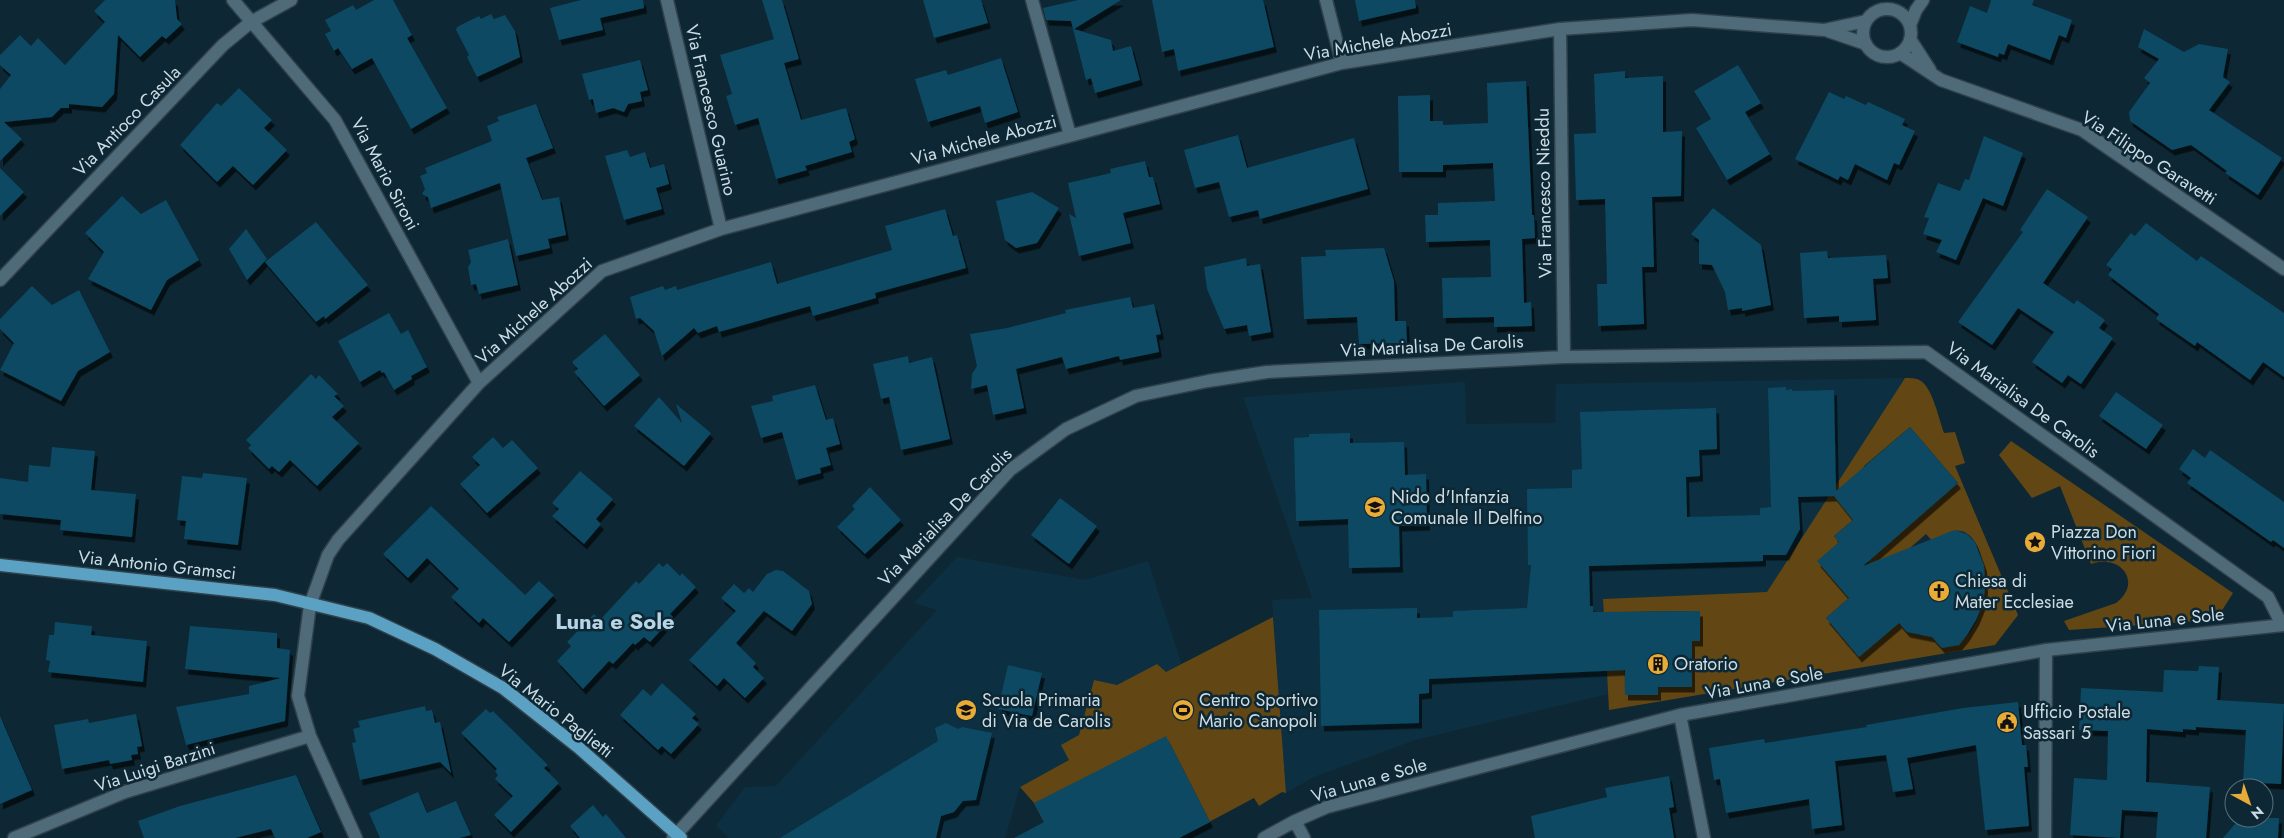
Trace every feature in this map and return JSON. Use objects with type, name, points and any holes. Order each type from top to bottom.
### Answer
[{"type":"main road","name":"Via Antonio Gramsci","points":[[0,565],[275,595],[310,605]]},
{"type":"main road","name":"Via Mario Paglietti","points":[[310,605],[369,618],[435,649],[503,688],[578,747],[677,837]]},
{"type":"street","name":"Via Mario Sironi","points":[[233,0],[335,120],[479,383]]},
{"type":"street","name":"Via Antioco Casula","points":[[0,280],[223,45],[252,22],[291,0]]},
{"type":"street","name":"Via Francesco Guarino","points":[[667,0],[721,229]]},
{"type":"street","points":[[1032,0],[1070,135]]},
{"type":"street","points":[[1326,0],[1342,63]]},
{"type":"street","points":[[1915,0],[1894,10],[1878,10],[1866,21],[1863,33],[1866,44],[1877,55],[1892,56],[1900,53],[1908,45],[1910,25],[1916,10],[1923,0]]},
{"type":"street","points":[[1894,10],[1906,18],[1910,25]]},
{"type":"street","name":"Via Michele Abozzi","points":[[356,838],[310,736],[298,696],[310,605],[328,555],[338,540],[479,383],[602,271],[721,229],[1342,63],[1560,29],[1692,20],[1824,30],[1866,44]]},
{"type":"street","name":"Via Michele Abozzi","points":[[1824,30],[1866,21]]},
{"type":"street","name":"Via Francesco Nieddu","points":[[1560,29],[1564,357]]},
{"type":"street","name":"Via Filippo Garavetti","points":[[1910,39],[1931,72]]},
{"type":"street","name":"Via Filippo Garavetti","points":[[1900,53],[1941,80],[2082,130],[2284,270]]},
{"type":"street","name":"Via Marialisa De Carolis","points":[[677,837],[1004,476],[1066,429],[1136,396],[1208,381],[1257,374],[1564,357],[1926,352],[2268,597],[2283,625]]},
{"type":"street","name":"Via Luna e Sole","points":[[1264,838],[1295,821],[1327,807],[1680,715],[2046,650],[2283,625]]},
{"type":"street","points":[[2045,838],[2046,650]]},
{"type":"street","points":[[1680,715],[1704,838]]},
{"type":"street","name":"Via Luigi Barzini","points":[[14,838],[126,792],[310,736]]},
{"type":"street","points":[[1295,821],[1304,838]]},
{"type":"shaded area","points":[[1905,378],[1767,592],[1603,599],[1608,694],[1415,740],[1314,777],[1286,793],[1272,600],[1312,598],[1243,397],[1465,382],[1466,424],[1555,423],[1556,384]]},
{"type":"shaded area","points":[[1905,378],[1921,381],[1929,391],[1944,433],[1955,432],[1965,463],[1955,466],[2018,615],[1995,645],[1609,710],[1603,599],[1767,592]],"holes":[[[1910,427],[1958,483],[1867,561],[1879,575],[1926,534],[1935,544],[1943,536],[1954,531],[1968,534],[1977,546],[1983,564],[1984,586],[1981,608],[1973,628],[1960,642],[1942,648],[1925,629],[1919,635],[1907,632],[1888,611],[1859,656],[1826,618],[1849,598],[1839,542],[1834,536],[1853,520],[1864,466]],[[1700,611],[1700,641],[1692,641],[1692,687],[1658,687],[1658,695],[1625,695],[1624,612]]]},
{"type":"shaded area","points":[[2011,441],[2233,593],[2216,620],[2069,630],[2064,621],[2116,603],[2124,595],[2128,587],[2128,579],[2125,572],[2119,566],[2102,562],[2091,564],[2060,486],[2032,498],[1999,455]]},
{"type":"shaded area","name":"Scuola Primaria di Via de Carolis","points":[[957,557],[1085,580],[1148,561],[1182,665],[1166,672],[1157,664],[1117,685],[1094,680],[1079,735],[1069,760],[1020,787],[1005,838],[729,838],[716,826],[745,787],[776,786],[937,610],[914,603]]},
{"type":"shaded area","name":"Centro Sportivo Mario Canopoli","points":[[1273,617],[1286,793],[1282,792],[1259,806],[1254,798],[1179,838],[1052,838],[1034,803],[1020,787],[1069,760],[1061,745],[1079,735],[1094,680],[1117,685],[1157,664],[1166,672]]},
{"type":"building","points":[[105,0],[175,0],[177,19],[182,24],[166,39],[162,36],[140,57],[118,35],[114,94],[102,107],[69,104],[69,108],[61,108],[52,117],[4,122],[22,139],[0,161],[0,89],[11,75],[0,65],[0,55],[20,35],[31,46],[38,38],[65,65],[105,22],[94,11]]},
{"type":"building","points":[[374,0],[393,0],[412,35],[407,38],[447,108],[411,129],[372,58],[352,69],[338,48],[334,51],[325,34],[331,31],[325,20],[353,5],[356,10]]},
{"type":"building","points":[[581,0],[643,0],[644,8],[600,18],[603,30],[559,40],[550,8]]},
{"type":"building","points":[[762,0],[782,0],[799,59],[784,63],[801,120],[846,108],[855,139],[849,142],[852,152],[805,166],[807,170],[776,179],[758,118],[735,125],[726,96],[732,94],[720,55],[774,39]]},
{"type":"building","points":[[923,0],[981,0],[988,23],[934,38]]},
{"type":"building","points":[[1078,0],[1121,0],[1074,29],[1111,40],[1113,51],[1131,46],[1140,80],[1095,93],[1091,78],[1086,80],[1071,21],[1046,20],[1043,8]]},
{"type":"building","points":[[1152,0],[1263,0],[1274,47],[1178,71],[1174,49],[1162,52]]},
{"type":"building","points":[[1355,0],[1415,0],[1416,8],[1359,21]]},
{"type":"building","points":[[1991,0],[2034,0],[2032,5],[2072,20],[2066,38],[2059,35],[2050,60],[2008,44],[2004,55],[1999,53],[1998,57],[1957,42],[1970,6],[1987,13]]},
{"type":"building","points":[[491,14],[494,19],[505,15],[515,31],[520,57],[477,77],[467,57],[469,55],[456,30],[457,27],[479,16],[481,19]]},
{"type":"building","points":[[2144,29],[2184,52],[2199,44],[2228,49],[2223,77],[2230,82],[2209,110],[2282,158],[2258,195],[2225,173],[2227,171],[2191,145],[2172,150],[2130,121],[2129,112],[2150,83],[2144,78],[2159,59],[2138,47]]},
{"type":"building","points":[[1001,58],[1018,112],[985,123],[980,106],[928,122],[915,79],[946,70],[948,75]]},
{"type":"building","points":[[640,60],[648,90],[640,92],[642,101],[628,104],[624,112],[613,108],[596,113],[593,99],[589,100],[582,74]]},
{"type":"building","points":[[1738,65],[1761,103],[1745,112],[1770,154],[1727,180],[1696,128],[1711,119],[1694,91]]},
{"type":"building","points":[[1625,71],[1625,78],[1663,76],[1663,132],[1682,131],[1681,196],[1652,197],[1654,267],[1642,267],[1644,324],[1598,326],[1597,284],[1607,284],[1605,199],[1576,200],[1574,134],[1596,133],[1594,74]]},
{"type":"building","points":[[1526,81],[1532,215],[1534,215],[1535,238],[1522,239],[1524,303],[1531,302],[1532,326],[1494,327],[1494,317],[1443,318],[1442,278],[1491,277],[1490,240],[1426,242],[1425,215],[1438,215],[1438,203],[1495,201],[1493,163],[1443,165],[1443,172],[1399,172],[1398,96],[1430,95],[1430,121],[1443,121],[1443,125],[1488,123],[1487,83]]},
{"type":"building","points":[[239,88],[272,120],[264,128],[287,150],[253,185],[233,166],[217,182],[180,145],[217,103],[221,106]]},
{"type":"building","points":[[1829,92],[1844,99],[1846,96],[1866,105],[1868,102],[1905,119],[1902,125],[1915,131],[1899,165],[1894,163],[1887,180],[1855,164],[1848,180],[1840,176],[1838,180],[1795,159]]},
{"type":"building","points":[[536,104],[553,148],[526,158],[542,200],[559,197],[566,235],[548,239],[550,248],[516,256],[500,183],[431,208],[428,197],[422,194],[425,189],[420,176],[427,173],[425,168],[492,141],[487,126],[499,121],[497,117]]},
{"type":"building","points":[[1238,135],[1247,168],[1354,138],[1368,189],[1260,219],[1258,210],[1229,217],[1219,182],[1195,188],[1184,150]]},
{"type":"building","points":[[1984,136],[2023,153],[2003,206],[1983,198],[1956,260],[1936,252],[1942,240],[1923,234],[1929,218],[1924,217],[1938,183],[1960,191],[1965,179],[1969,180]]},
{"type":"building","points":[[627,150],[630,157],[645,152],[650,168],[664,164],[669,184],[656,188],[662,209],[624,220],[605,156]]},
{"type":"building","points":[[1145,161],[1149,177],[1153,177],[1160,204],[1123,213],[1131,243],[1079,256],[1069,214],[1076,218],[1068,183],[1111,173],[1110,169]]},
{"type":"building","points":[[0,168],[24,192],[0,216]]},
{"type":"building","points":[[2047,189],[2088,217],[2043,283],[2074,304],[2077,300],[2105,320],[2099,328],[2113,338],[2081,384],[2068,375],[2062,383],[2032,362],[2054,332],[2018,308],[1992,345],[1958,322],[2023,232],[2020,230]]},
{"type":"building","points":[[1032,192],[1059,208],[1037,243],[1016,248],[1005,240],[996,201]]},
{"type":"building","points":[[122,196],[141,214],[166,200],[199,260],[167,280],[151,310],[88,279],[104,252],[85,233]]},
{"type":"building","points":[[1713,208],[1761,245],[1771,305],[1742,311],[1742,308],[1728,310],[1725,292],[1712,265],[1699,264],[1699,240],[1691,234]]},
{"type":"building","points":[[945,209],[953,236],[957,235],[966,268],[875,293],[876,298],[813,316],[810,306],[719,332],[717,326],[698,333],[694,328],[662,356],[654,331],[640,318],[636,319],[630,297],[663,286],[665,290],[676,286],[677,290],[771,262],[777,284],[892,250],[885,226]]},
{"type":"building","points":[[316,222],[368,285],[325,319],[324,316],[316,322],[265,262]]},
{"type":"building","points":[[2146,223],[2197,261],[2201,256],[2284,313],[2284,377],[2263,362],[2250,380],[2197,342],[2195,346],[2156,319],[2159,314],[2108,275],[2112,269],[2106,265],[2131,233],[2135,236]]},
{"type":"building","points":[[246,229],[267,259],[247,280],[229,249]]},
{"type":"building","points":[[508,239],[518,285],[479,294],[476,284],[471,285],[468,267],[471,262],[468,250]]},
{"type":"building","points":[[1384,248],[1394,281],[1395,321],[1406,321],[1407,343],[1359,344],[1357,317],[1304,319],[1301,257],[1326,256],[1325,250]]},
{"type":"building","points":[[1827,251],[1828,258],[1886,255],[1888,278],[1873,279],[1876,320],[1839,322],[1839,316],[1804,318],[1800,253]]},
{"type":"building","points":[[1246,258],[1247,266],[1260,264],[1271,332],[1249,336],[1247,325],[1224,329],[1207,289],[1204,267]]},
{"type":"building","points":[[32,286],[52,305],[79,290],[110,352],[78,371],[61,401],[0,370],[14,343],[0,329],[0,319]]},
{"type":"building","points":[[1130,297],[1133,308],[1154,304],[1161,334],[1156,335],[1159,352],[1120,360],[1119,356],[1066,369],[1062,357],[1016,369],[1024,408],[993,415],[987,385],[971,389],[972,374],[977,366],[970,334],[1007,328],[1066,313],[1065,310]]},
{"type":"building","points":[[389,313],[401,334],[408,330],[427,367],[411,376],[412,379],[394,390],[384,372],[382,373],[380,370],[360,382],[338,341]]},
{"type":"building","points":[[605,334],[640,375],[604,406],[574,372],[578,369],[572,362]]},
{"type":"building","points":[[908,356],[909,363],[932,357],[950,439],[901,450],[889,397],[881,399],[873,364]]},
{"type":"building","points":[[311,374],[316,379],[319,375],[338,394],[334,396],[344,406],[332,417],[359,443],[317,486],[290,460],[279,472],[272,466],[269,469],[248,448],[251,445],[246,440]]},
{"type":"building","points":[[815,385],[826,420],[833,418],[840,444],[826,448],[831,465],[820,468],[821,473],[796,480],[782,432],[761,438],[751,406],[773,401],[772,396]]},
{"type":"building","points":[[1786,387],[1786,390],[1792,389],[1792,391],[1834,390],[1836,491],[1910,427],[1958,483],[1863,566],[1955,530],[1967,534],[1975,542],[1984,566],[1985,588],[1983,603],[1976,620],[1959,645],[1942,648],[1932,637],[1907,632],[1899,623],[1859,657],[1826,618],[1849,598],[1817,561],[1839,542],[1834,536],[1853,520],[1834,496],[1798,497],[1800,529],[1786,555],[1763,555],[1763,561],[1589,566],[1590,606],[1593,606],[1593,612],[1700,611],[1700,641],[1692,641],[1692,687],[1658,687],[1658,695],[1625,695],[1625,670],[1429,679],[1429,693],[1419,694],[1419,723],[1321,726],[1319,610],[1417,608],[1417,618],[1453,617],[1453,611],[1527,608],[1531,565],[1528,565],[1527,489],[1572,488],[1572,470],[1582,469],[1580,412],[1716,408],[1717,449],[1699,450],[1700,476],[1686,477],[1687,517],[1760,515],[1760,508],[1771,507],[1768,388]]},
{"type":"building","points":[[2116,392],[2163,425],[2146,449],[2099,416]]},
{"type":"building","points":[[659,397],[682,423],[676,404],[711,433],[684,466],[634,426]]},
{"type":"building","points":[[1350,433],[1350,443],[1404,442],[1405,475],[1426,474],[1427,525],[1399,526],[1400,567],[1349,568],[1348,519],[1296,521],[1294,438],[1309,437],[1309,434]]},
{"type":"building","points":[[493,437],[503,448],[512,440],[538,468],[487,513],[460,484],[480,465],[472,457]]},
{"type":"building","points":[[52,447],[95,451],[91,490],[136,494],[132,537],[60,530],[61,520],[0,514],[0,478],[28,482],[29,465],[50,467]]},
{"type":"building","points":[[2193,449],[2205,458],[2210,450],[2284,502],[2284,548],[2273,540],[2271,542],[2187,483],[2191,478],[2179,469]]},
{"type":"building","points":[[580,471],[613,499],[596,519],[601,524],[584,544],[552,516],[559,509],[552,503]]},
{"type":"building","points":[[203,473],[247,478],[238,545],[184,539],[186,521],[177,520],[182,476],[202,478]]},
{"type":"building","points":[[870,487],[901,520],[865,554],[837,527],[855,509],[852,506]]},
{"type":"building","points":[[1060,498],[1097,526],[1069,564],[1031,535]]},
{"type":"building","points":[[431,506],[525,595],[539,581],[554,595],[509,642],[483,618],[479,623],[451,597],[459,589],[427,558],[408,578],[383,554]]},
{"type":"building","points":[[659,563],[663,567],[667,563],[680,576],[682,573],[696,587],[670,614],[673,617],[650,642],[644,637],[635,645],[633,643],[613,664],[609,661],[583,689],[557,661],[571,646],[567,642],[594,614],[600,620],[636,581],[639,584]]},
{"type":"building","points":[[776,570],[783,571],[809,591],[812,604],[792,631],[764,611],[736,643],[756,663],[753,667],[764,678],[745,698],[724,678],[717,686],[689,660],[736,611],[721,598],[734,584],[744,593],[749,588],[753,592],[767,574]]},
{"type":"building","points":[[55,622],[92,626],[91,635],[147,641],[143,682],[48,672],[50,661],[46,660],[49,635],[54,635]]},
{"type":"building","points":[[190,626],[277,633],[277,648],[290,650],[285,721],[186,745],[176,707],[249,694],[249,686],[281,678],[185,669]]},
{"type":"building","points":[[1008,665],[1042,673],[1032,716],[998,709]]},
{"type":"building","points":[[2199,666],[2219,667],[2217,700],[2284,704],[2281,784],[2274,784],[2274,778],[2243,778],[2246,730],[2196,727],[2196,730],[2183,729],[2183,732],[2147,729],[2146,782],[2210,787],[2206,838],[2156,838],[2158,812],[2122,810],[2120,838],[2070,835],[2074,778],[2107,780],[2108,731],[2079,730],[2081,688],[2163,692],[2164,670],[2198,671]]},
{"type":"building","points":[[662,683],[696,714],[692,718],[699,724],[671,754],[662,746],[658,750],[620,715],[643,689],[651,696]]},
{"type":"building","points":[[2018,702],[2022,745],[2026,745],[2028,767],[2024,767],[2029,826],[1985,830],[1976,745],[1907,758],[1913,789],[1893,792],[1886,755],[1835,761],[1842,825],[1812,829],[1809,799],[1726,813],[1720,779],[1714,780],[1709,748],[1764,739],[1765,743],[1867,727],[1866,725],[1963,708]]},
{"type":"building","points":[[425,706],[426,711],[432,710],[435,723],[440,722],[451,773],[440,762],[360,780],[352,743],[356,742],[353,729],[360,727],[358,721]]},
{"type":"building","points":[[486,709],[490,713],[493,711],[548,765],[544,768],[559,783],[511,832],[494,815],[513,796],[495,779],[498,775],[495,771],[497,769],[461,733]]},
{"type":"building","points":[[136,714],[142,746],[137,747],[138,754],[131,755],[132,760],[110,764],[109,760],[62,769],[54,725],[88,719],[89,723]]},
{"type":"building","points":[[0,716],[32,790],[0,804]]},
{"type":"building","points":[[946,723],[958,729],[962,727],[992,733],[976,800],[963,801],[954,812],[941,816],[936,838],[780,838],[938,741],[935,728]]},
{"type":"building","points":[[1166,736],[1210,822],[1179,838],[1014,838],[1044,822],[1034,803]]},
{"type":"building","points":[[296,775],[321,832],[307,838],[275,838],[271,829],[235,838],[144,838],[138,821],[180,806]]},
{"type":"building","points":[[1669,776],[1674,807],[1669,808],[1674,838],[1535,838],[1531,816],[1607,797],[1605,788]]},
{"type":"building","points":[[418,792],[427,813],[456,801],[471,835],[459,838],[380,838],[369,813]]},
{"type":"building","points":[[593,805],[603,817],[606,814],[626,838],[580,838],[570,826]]},
{"type":"building","points":[[2274,818],[2279,818],[2278,838],[2223,838],[2232,828],[2274,828]]},
{"type":"place","name":"Nido d'Infanzia Comunale Il Delfino","points":[[1375,507]]},
{"type":"place","name":"Piazza Don Vittorino Fiori","points":[[2035,542]]},
{"type":"place","name":"Chiesa di Mater Ecclesiae","points":[[1939,591]]},
{"type":"place","name":"Oratorio","points":[[1658,664]]},
{"type":"place","name":"Scuola Primaria di Via de Carolis","points":[[966,710]]},
{"type":"place","name":"Centro Sportivo Mario Canopoli","points":[[1183,710]]},
{"type":"place","name":"Ufficio Postale Sassari 5","points":[[2007,722]]},
{"type":"district","name":"Luna e Sole","points":[[615,621]]}]
